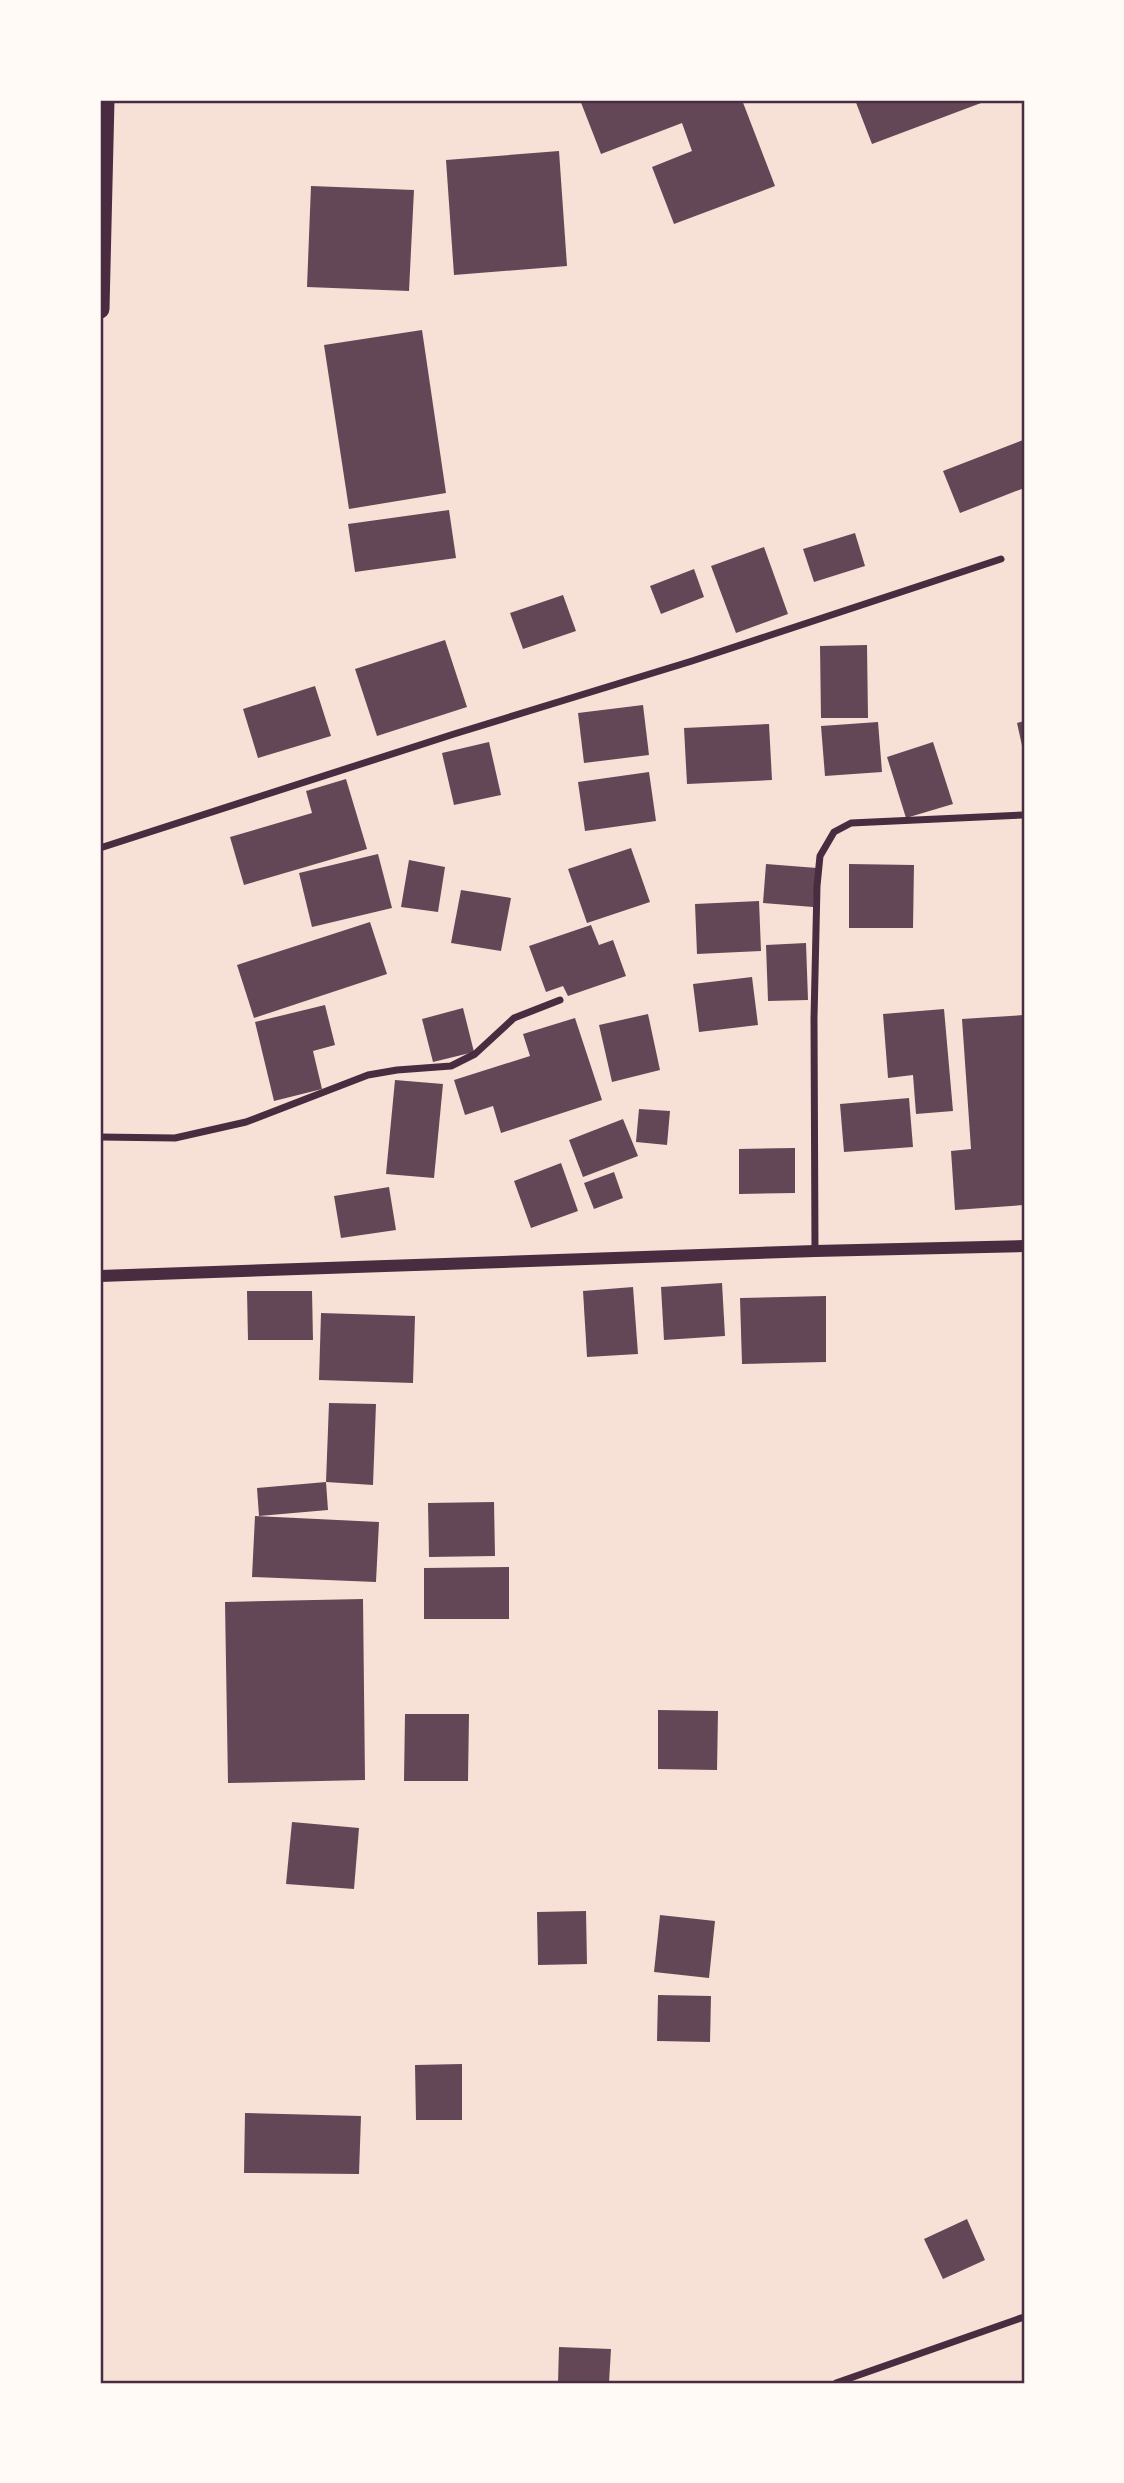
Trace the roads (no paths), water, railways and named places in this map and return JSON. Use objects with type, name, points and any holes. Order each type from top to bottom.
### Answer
[{"type":"highway","points":[[100,309],[105,100]]},
{"type":"street","points":[[100,848],[692,661],[1001,559]]},
{"type":"street","points":[[815,1251],[814,1019],[820,856],[834,832],[851,822],[1024,815]]},
{"type":"street","points":[[100,1137],[175,1138],[246,1122],[368,1075],[451,1066],[475,1054],[514,1018],[560,1000]]},
{"type":"street","points":[[100,1276],[1024,1245]]},
{"type":"street","points":[[836,2383],[1024,2317]]}]
